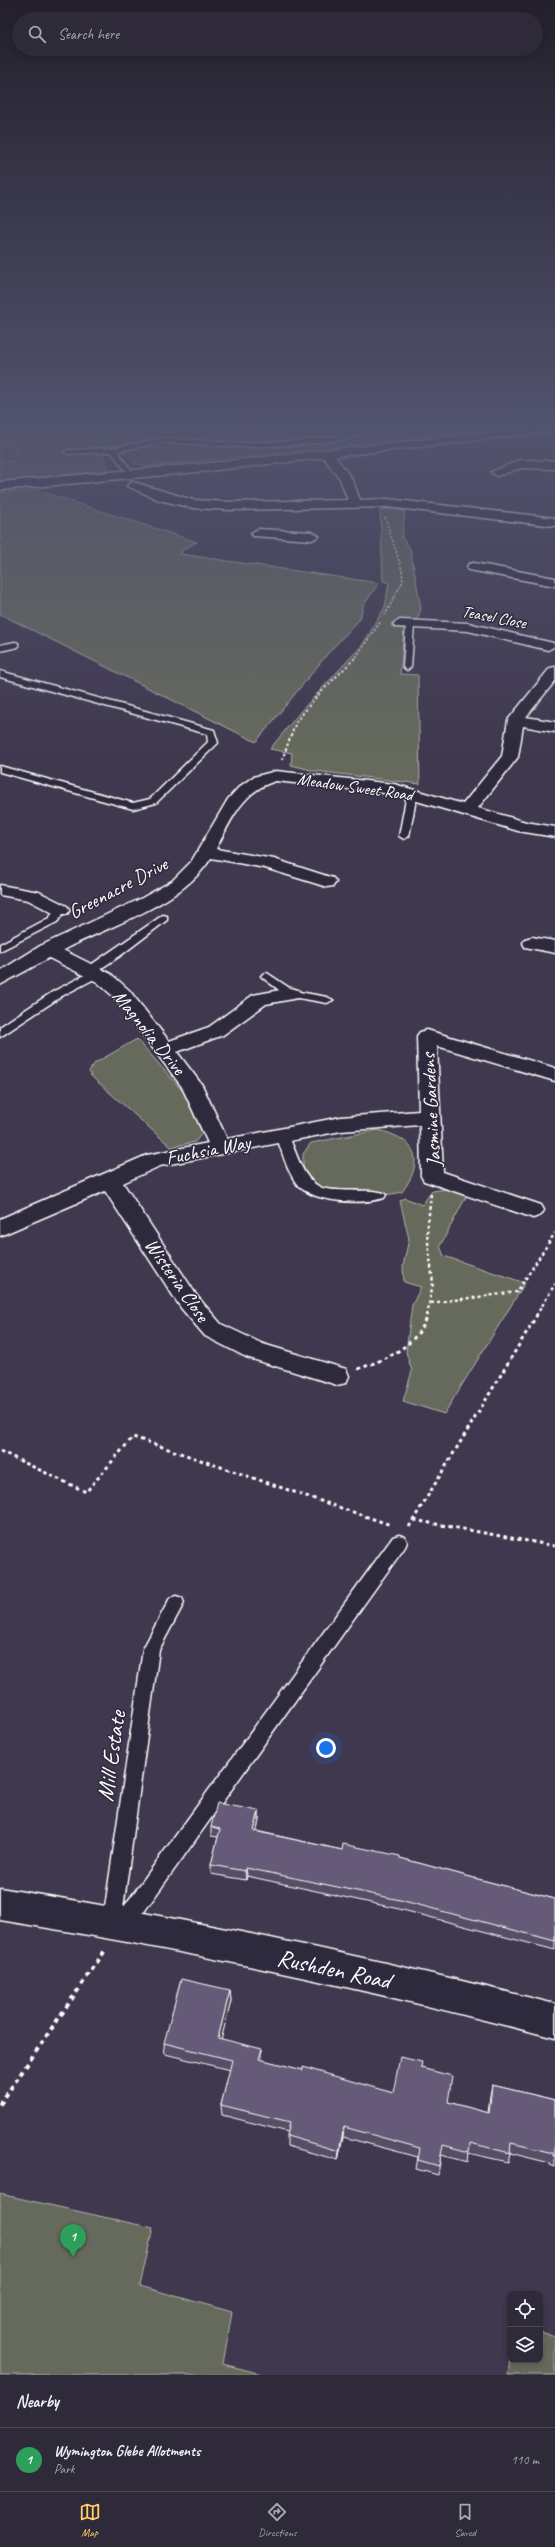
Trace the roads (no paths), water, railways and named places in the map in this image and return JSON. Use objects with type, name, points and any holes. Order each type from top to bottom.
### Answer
[{"type":"street","points":[[314,539],[322,548]]},
{"type":"street","points":[[474,567],[555,582]]},
{"type":"street","name":"Teasel Close","points":[[405,624],[468,627],[553,649]]},
{"type":"street","points":[[468,810],[510,756],[516,720],[555,671]]},
{"type":"street","points":[[516,720],[555,727]]},
{"type":"street","name":"Meadow Sweet Road","points":[[270,777],[394,789],[524,827],[555,832]]},
{"type":"street","name":"Greenacre Drive","points":[[0,979],[47,950],[162,895],[187,877],[206,852],[221,819],[230,808],[255,781],[270,777]]},
{"type":"street","points":[[206,852],[268,863],[327,882]]},
{"type":"street","points":[[0,890],[33,896],[61,910]]},
{"type":"street","points":[[532,943],[555,947]]},
{"type":"street","name":"Magnolia Drive","points":[[47,950],[104,978],[122,994],[192,1085],[220,1146]]},
{"type":"street","points":[[165,1049],[216,1031],[260,999],[291,994]]},
{"type":"street","name":"Jasmine Gardens","points":[[533,1210],[432,1176],[427,1028],[555,1075]]},
{"type":"street","name":"Fuchsia Way","points":[[0,1228],[155,1160],[220,1146],[341,1124],[429,1117]]},
{"type":"street","name":"Wisteria Close","points":[[109,1179],[189,1302],[213,1330],[255,1351],[337,1376]]},
{"type":"street","name":"Rushden Road","points":[[0,1904],[118,1922],[463,1997],[555,2021]]},
{"type":"lane","name":"Teasel Close","points":[[405,624],[407,667]]},
{"type":"lane","points":[[0,648],[15,644]]},
{"type":"lane","points":[[0,674],[211,732],[213,743],[153,802],[133,806],[0,769]]},
{"type":"lane","points":[[404,836],[412,794]]},
{"type":"lane","points":[[0,948],[53,920],[61,910]]},
{"type":"lane","points":[[0,1033],[30,1010],[92,972],[163,918]]},
{"type":"lane","points":[[267,976],[291,994],[327,1000]]},
{"type":"lane","points":[[282,1135],[296,1172],[302,1181],[310,1188],[326,1193],[379,1196]]},
{"type":"lane","points":[[118,1922],[402,1536]]},
{"type":"lane","name":"Mill Estate","points":[[118,1922],[151,1649],[176,1604]]},
{"type":"place","name":"Wymington Glebe Allotments","points":[[73,2257]]}]
